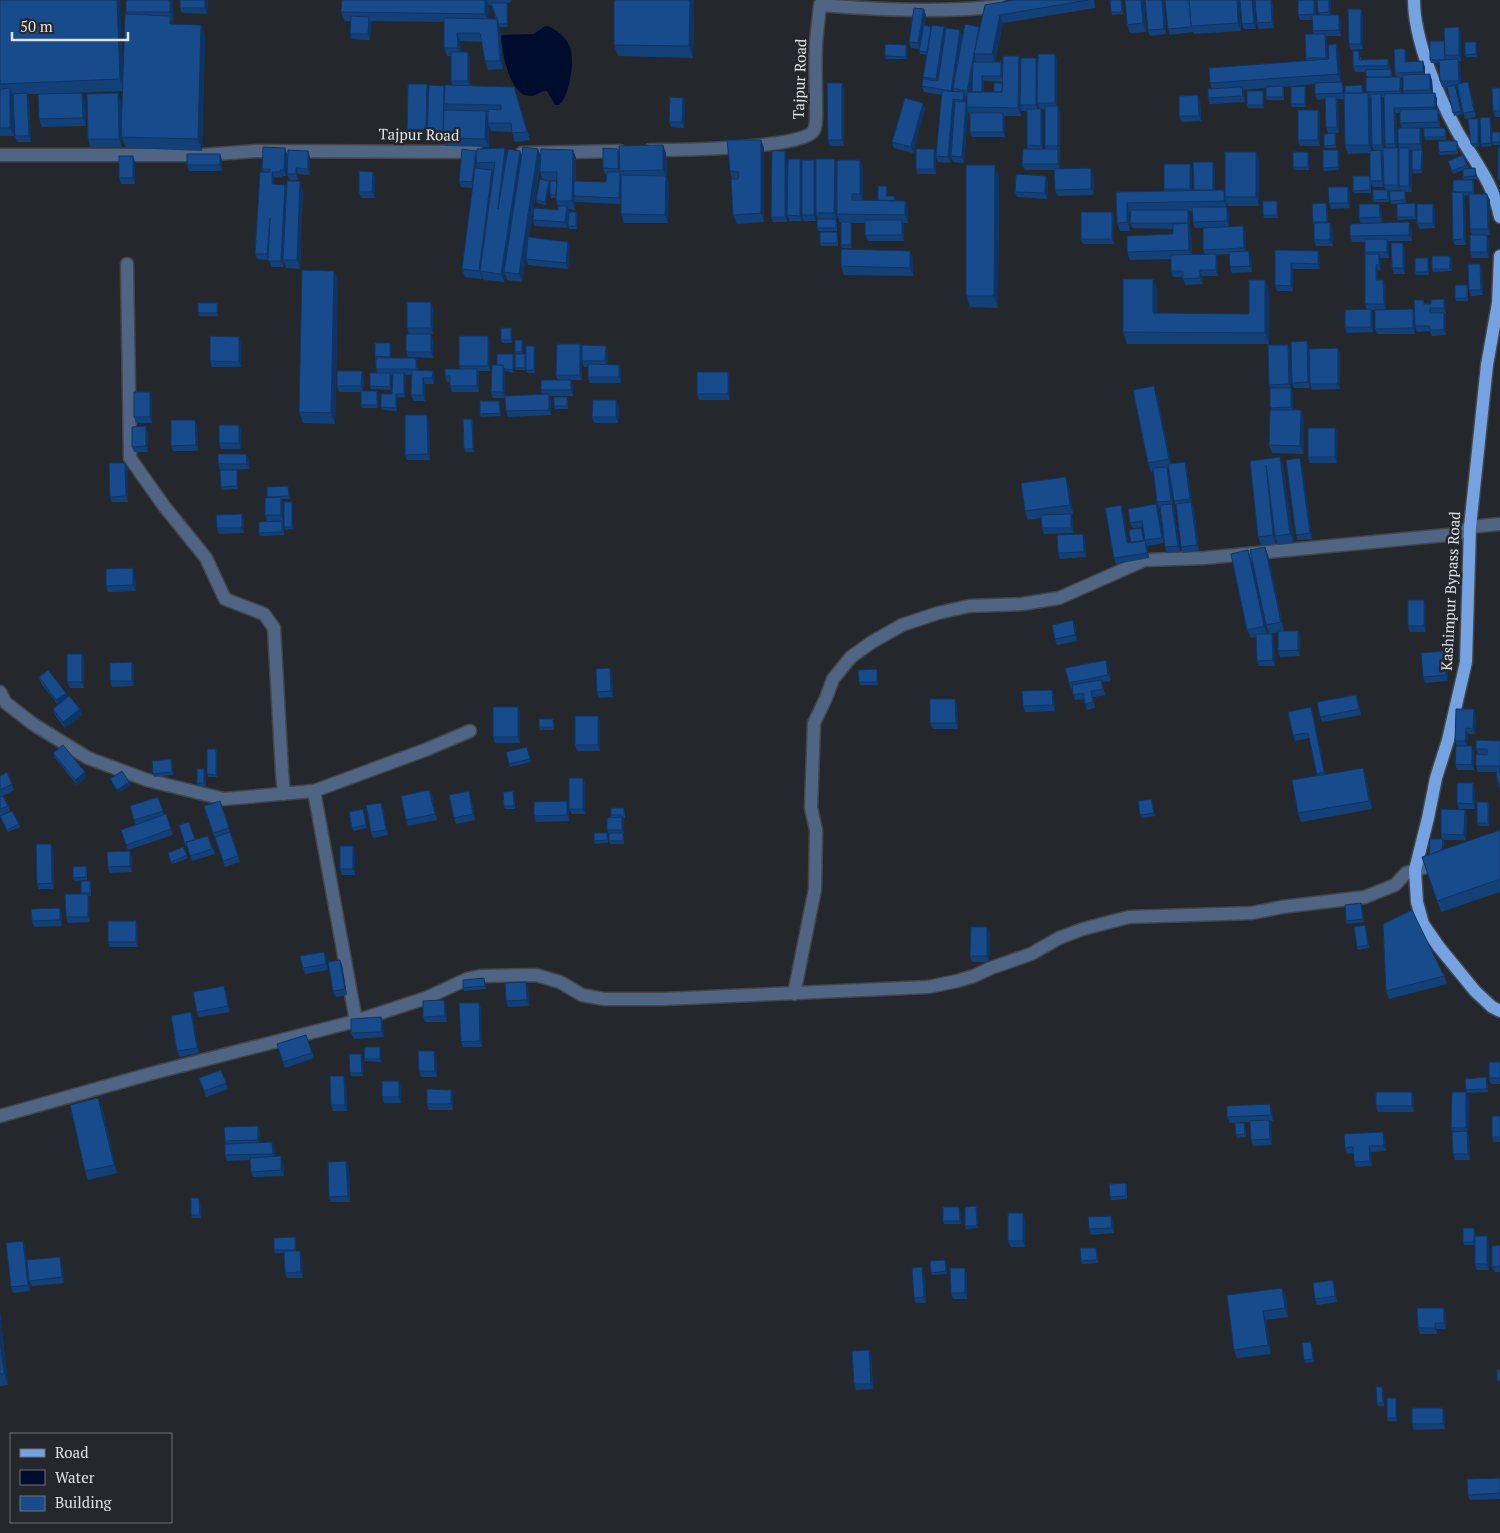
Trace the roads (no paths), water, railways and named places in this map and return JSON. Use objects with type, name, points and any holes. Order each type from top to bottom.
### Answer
[{"type":"main road","points":[[1414,0],[1418,29],[1425,56],[1442,103],[1458,133],[1484,172],[1497,200],[1500,217]]},
{"type":"main road","name":"Kashimpur Bypass Road","points":[[1500,256],[1498,303],[1488,365],[1470,527],[1466,662],[1448,740],[1436,778],[1415,870],[1416,902],[1423,924],[1475,992],[1492,1007],[1500,1011]]},
{"type":"street","name":"Tajpur Road","points":[[510,153],[687,150],[771,145],[794,141],[809,136],[813,132],[815,124],[816,42],[820,2],[854,8],[966,10],[1016,4]]},
{"type":"street","name":"Tajpur Road","points":[[0,155],[193,156],[255,151],[491,153]]},
{"type":"street","points":[[127,264],[130,458],[164,506],[206,558],[225,599],[264,614],[274,628],[284,794]]},
{"type":"street","points":[[794,994],[815,889],[816,830],[812,808],[814,723],[826,698],[832,679],[851,657],[872,642],[902,625],[938,612],[969,606],[1022,604],[1059,598],[1145,560],[1280,552],[1458,534],[1470,527],[1500,524]]},
{"type":"street","points":[[0,692],[6,703],[33,724],[88,758],[147,780],[224,799],[314,791],[425,750],[470,731]]},
{"type":"street","points":[[314,791],[356,1021]]},
{"type":"street","points":[[0,1116],[153,1073],[356,1021],[426,998],[467,979],[480,976],[496,974],[536,975],[560,982],[582,994],[604,999],[662,999],[794,994],[901,989],[946,984],[974,976],[1031,954],[1058,938],[1083,929],[1129,917],[1252,913],[1282,907],[1365,897],[1395,885],[1406,873],[1450,857]]},
{"type":"water","points":[[545,26],[552,28],[562,35],[571,51],[572,67],[569,85],[559,105],[555,105],[547,91],[534,96],[522,94],[512,81],[503,52],[502,35],[534,34]]}]
